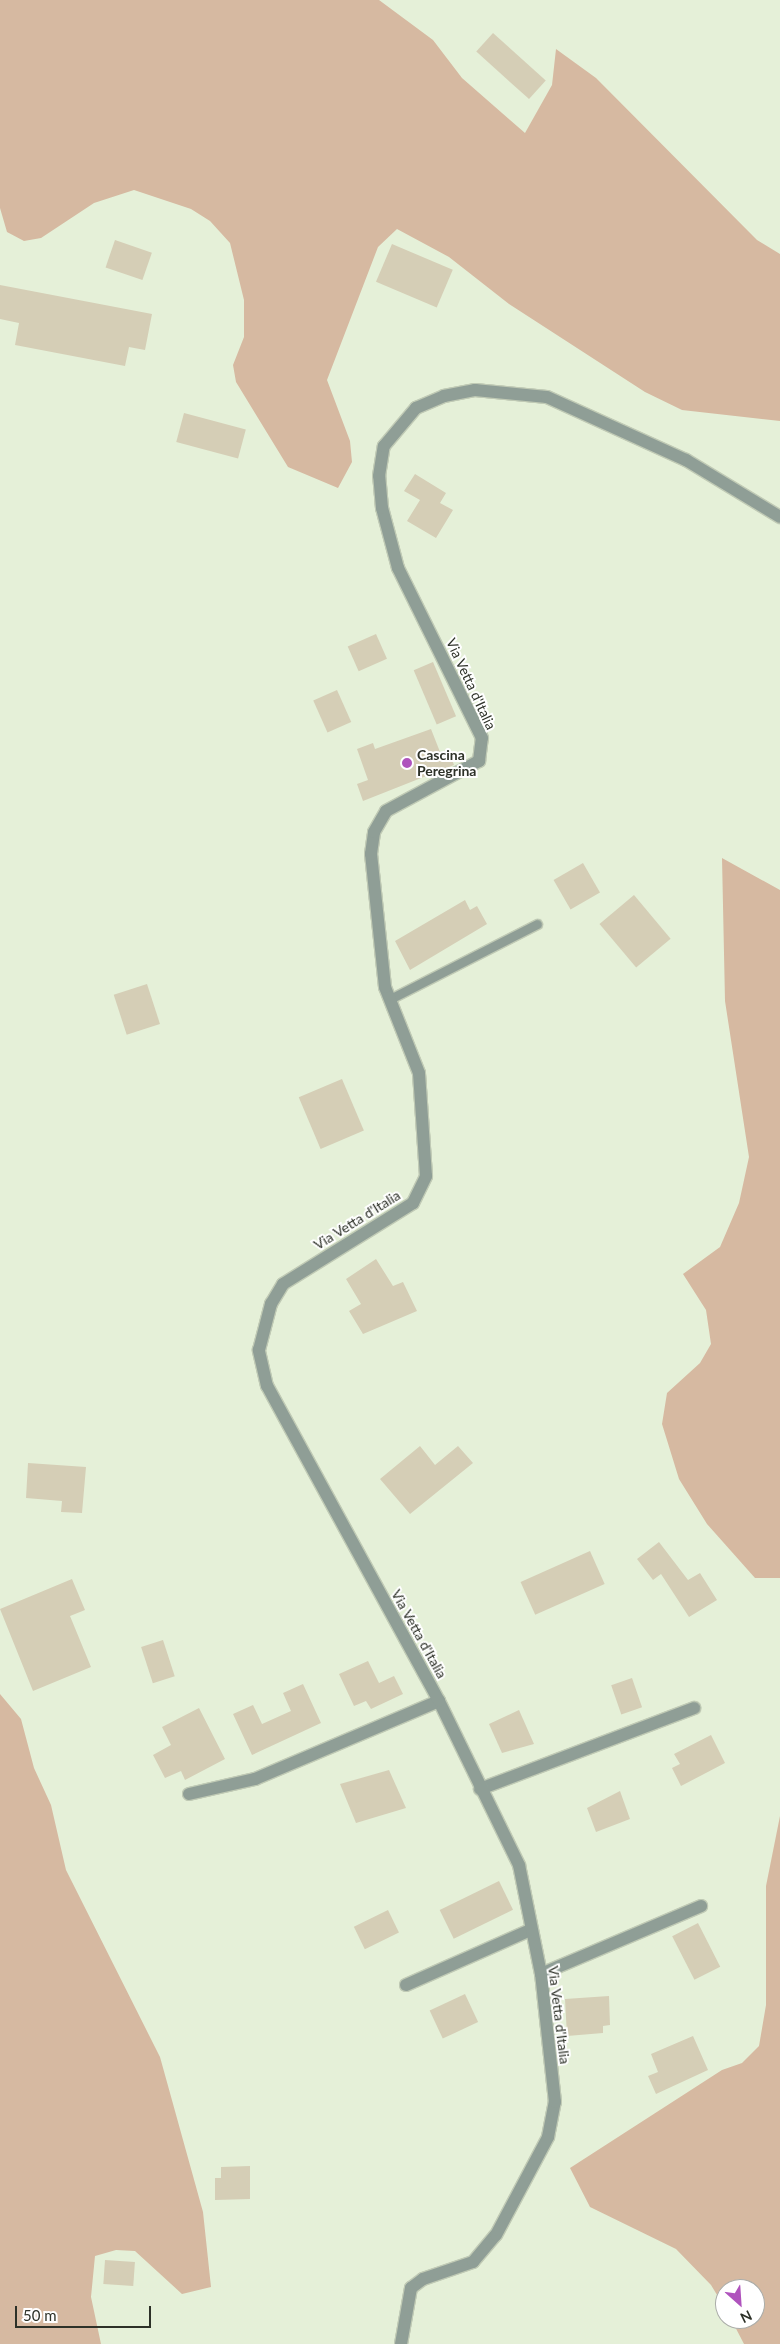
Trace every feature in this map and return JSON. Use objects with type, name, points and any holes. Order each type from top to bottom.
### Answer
[{"type":"street","name":"Via Vetta d'Italia","points":[[401,2344],[412,2288],[423,2279],[473,2262],[485,2252],[548,2137],[555,2102],[541,1974],[530,1930],[519,1865],[480,1789],[439,1701],[267,1386],[259,1350],[271,1304],[282,1284],[413,1203],[426,1176],[419,1073],[390,999],[371,854],[374,832],[386,811],[479,761],[482,738],[396,560],[379,476],[384,446],[399,423],[423,405],[475,390],[547,397],[686,460],[780,517]]},
{"type":"street","points":[[189,1794],[255,1779],[439,1701]]},
{"type":"street","points":[[480,1789],[694,1708]]},
{"type":"street","points":[[541,1974],[701,1906]]},
{"type":"street","points":[[406,1986],[530,1930]]},
{"type":"lane","points":[[390,999],[537,924]]},
{"type":"shaded area","points":[[0,0],[379,0],[433,40],[462,78],[525,133],[552,85],[556,49],[596,78],[757,240],[780,254],[780,421],[682,410],[645,392],[509,304],[449,257],[397,229],[378,247],[327,380],[350,441],[352,462],[338,488],[288,467],[236,382],[233,365],[244,337],[244,300],[230,243],[210,221],[191,209],[134,190],[94,203],[41,238],[24,241],[7,232],[0,208]]},
{"type":"shaded area","points":[[722,858],[780,890],[780,1578],[755,1578],[707,1524],[679,1479],[662,1424],[667,1393],[700,1363],[711,1344],[706,1310],[683,1274],[720,1247],[739,1203],[749,1157],[725,1001]]},
{"type":"shaded area","points":[[0,1694],[21,1719],[34,1768],[51,1805],[66,1870],[160,2057],[203,2212],[211,2287],[182,2294],[135,2251],[116,2250],[95,2256],[91,2297],[101,2344],[0,2344]]},
{"type":"shaded area","points":[[780,1816],[780,2344],[744,2344],[736,2329],[765,2329],[765,2279],[715,2279],[715,2292],[676,2249],[590,2207],[570,2168],[722,2070],[742,2063],[759,2046],[766,2005],[766,1886]]},
{"type":"building","points":[[493,33],[546,81],[529,99],[476,52]]},
{"type":"building","points":[[115,240],[152,253],[142,280],[106,267]]},
{"type":"building","points":[[392,244],[453,270],[437,308],[376,282]]},
{"type":"building","points":[[0,285],[152,314],[145,350],[129,347],[125,366],[15,345],[19,323],[0,319]]},
{"type":"building","points":[[184,413],[246,430],[238,459],[176,442]]},
{"type":"building","points":[[415,474],[446,493],[440,503],[453,510],[436,538],[407,521],[420,500],[404,491]]},
{"type":"building","points":[[376,634],[387,659],[359,671],[348,647]]},
{"type":"building","points":[[433,662],[456,716],[437,725],[414,670]]},
{"type":"building","points":[[337,690],[351,722],[327,733],[313,701]]},
{"type":"building","name":"Cascina Peregrina","points":[[431,729],[442,757],[450,754],[454,765],[363,801],[357,784],[368,780],[357,749],[373,743],[375,749]]},
{"type":"building","points":[[583,863],[600,892],[571,909],[554,880]]},
{"type":"building","points":[[634,895],[671,939],[636,968],[600,924]]},
{"type":"building","points":[[465,900],[470,910],[477,906],[487,924],[410,970],[395,941]]},
{"type":"building","points":[[147,984],[160,1024],[127,1035],[114,995]]},
{"type":"building","points":[[342,1079],[364,1131],[321,1149],[299,1097]]},
{"type":"building","points":[[376,1259],[393,1286],[403,1282],[417,1311],[363,1334],[349,1311],[361,1304],[346,1279]]},
{"type":"building","points":[[420,1446],[435,1465],[458,1446],[473,1463],[410,1514],[380,1479]]},
{"type":"building","points":[[28,1463],[86,1467],[82,1513],[61,1512],[62,1501],[26,1498]]},
{"type":"building","points":[[659,1542],[688,1580],[700,1573],[717,1600],[689,1617],[661,1574],[653,1580],[637,1559]]},
{"type":"building","points":[[590,1551],[605,1584],[535,1615],[521,1582]]},
{"type":"building","points":[[72,1579],[85,1610],[70,1616],[91,1667],[33,1691],[0,1609]]},
{"type":"building","points":[[163,1640],[175,1676],[153,1683],[141,1647]]},
{"type":"building","points":[[368,1661],[379,1683],[394,1676],[403,1694],[371,1709],[366,1701],[354,1706],[339,1674]]},
{"type":"building","points":[[632,1678],[642,1707],[621,1714],[611,1685]]},
{"type":"building","points":[[303,1684],[321,1723],[252,1755],[233,1714],[253,1705],[262,1724],[291,1711],[283,1693]]},
{"type":"building","points":[[199,1708],[225,1759],[185,1780],[181,1771],[165,1778],[153,1755],[171,1745],[162,1727]]},
{"type":"building","points":[[519,1710],[534,1744],[502,1753],[489,1724]]},
{"type":"building","points":[[711,1735],[725,1763],[681,1786],[672,1768],[680,1764],[674,1754]]},
{"type":"building","points":[[389,1770],[406,1808],[356,1823],[340,1784]]},
{"type":"building","points":[[620,1791],[630,1819],[596,1832],[587,1808]]},
{"type":"building","points":[[499,1881],[513,1910],[454,1939],[440,1910]]},
{"type":"building","points":[[388,1910],[399,1932],[365,1949],[354,1927]]},
{"type":"building","points":[[698,1923],[720,1967],[694,1980],[672,1936]]},
{"type":"building","points":[[465,1994],[478,2022],[443,2039],[430,2010]]},
{"type":"building","points":[[609,1996],[610,2025],[603,2026],[603,2033],[567,2036],[565,1999]]},
{"type":"building","points":[[693,2036],[708,2070],[656,2094],[648,2076],[658,2072],[651,2054]]},
{"type":"building","points":[[250,2166],[250,2199],[215,2200],[215,2178],[221,2178],[221,2167]]},
{"type":"building","points":[[105,2260],[135,2262],[133,2286],[103,2284]]},
{"type":"place","name":"Cascina Peregrina","points":[[407,763]]}]
